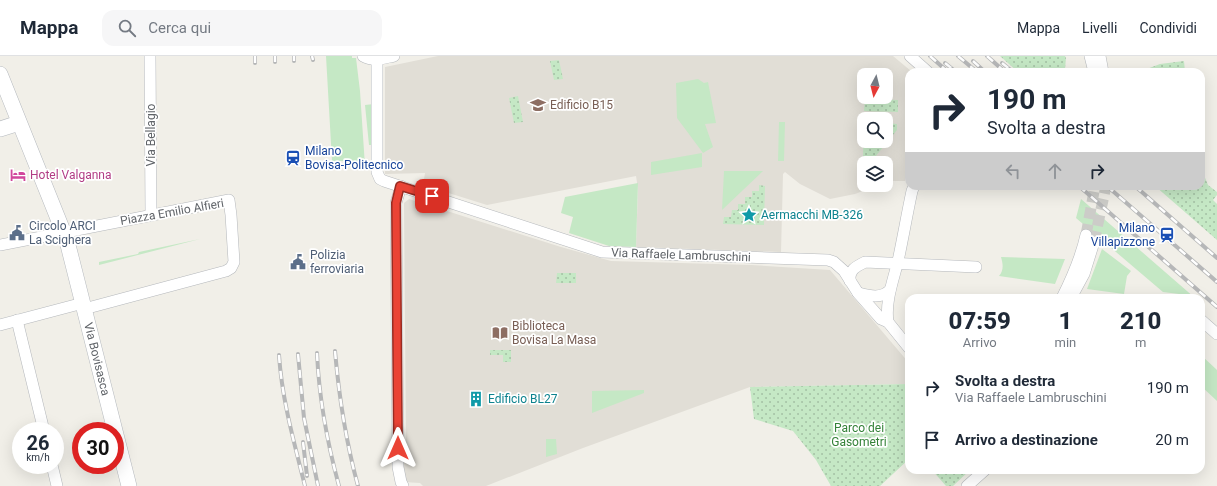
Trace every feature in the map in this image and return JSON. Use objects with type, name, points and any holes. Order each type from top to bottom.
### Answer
[{"type":"street","name":"Via Bellagio","points":[[150,56],[151,214]]},
{"type":"street","points":[[363,56],[378,60],[394,56]]},
{"type":"street","points":[[910,56],[924,68]]},
{"type":"street","points":[[1090,56],[1093,68]]},
{"type":"street","points":[[1100,56],[1102,68]]},
{"type":"street","name":"Via Raffaele Lambruschini","points":[[378,60],[376,172],[380,179],[384,181],[595,250],[610,253],[828,260],[834,262],[850,281]]},
{"type":"street","name":"Via Bovisasca","points":[[0,74],[64,233],[84,306],[129,486]]},
{"type":"street","points":[[0,128],[19,123]]},
{"type":"street","points":[[400,186],[396,203],[398,467],[403,486]]},
{"type":"street","points":[[905,343],[888,322],[886,313],[890,290],[898,263],[912,190]]},
{"type":"street","name":"Piazza Emilio Alfieri","points":[[0,245],[151,214],[229,200],[233,265],[226,271],[84,306]]},
{"type":"street","points":[[1064,294],[1083,250],[1090,239],[1084,274],[1073,294]]},
{"type":"street","points":[[888,322],[881,319],[858,293],[850,281],[853,268],[864,262],[976,267]]},
{"type":"street","points":[[858,293],[875,296],[887,293],[890,290]]},
{"type":"street","points":[[0,325],[84,306]]},
{"type":"street","points":[[17,320],[42,422]]},
{"type":"street","points":[[1205,324],[1217,334]]},
{"type":"street","points":[[397,486],[396,476],[398,467]]},
{"type":"street","points":[[54,474],[57,486]]},
{"type":"street","points":[[967,486],[980,474]]},
{"type":"shaded area","points":[[438,56],[893,56],[907,68],[905,68],[905,181],[893,181],[893,156],[857,156],[857,192],[860,192],[830,199],[800,184],[785,172],[783,174],[781,252],[636,247],[638,189],[636,176],[487,205],[423,185],[425,173],[385,174],[385,67]]},
{"type":"shaded area","points":[[409,199],[561,247],[611,261],[751,265],[830,270],[905,358],[905,384],[750,387],[583,448],[486,486],[423,486],[420,483],[404,482],[404,445],[406,442],[404,203]]},
{"type":"green space","points":[[326,56],[352,56],[352,58],[356,58],[360,91],[365,166],[346,167],[345,161],[332,161]]},
{"type":"green space","points":[[1000,56],[1065,56],[1066,58],[1065,68],[1014,68]]},
{"type":"green space","points":[[559,60],[563,79],[554,80],[550,61]]},
{"type":"green space","points":[[1184,61],[1185,68],[1150,68],[1160,64]]},
{"type":"green space","points":[[698,79],[704,83],[708,82],[716,123],[705,124],[713,147],[703,153],[677,118],[676,83]]},
{"type":"green space","points":[[518,96],[523,122],[514,123],[509,98]]},
{"type":"green space","points":[[893,100],[898,100],[898,112],[864,111],[865,104],[893,104]]},
{"type":"green space","points":[[374,104],[373,145],[369,145],[365,105]]},
{"type":"green space","points":[[779,122],[785,122],[784,161],[778,161]]},
{"type":"green space","points":[[893,124],[897,124],[897,130],[893,135]]},
{"type":"green space","points":[[863,148],[882,148],[876,156],[863,156]]},
{"type":"green space","points":[[702,153],[702,167],[651,175],[651,162]]},
{"type":"green space","points":[[724,171],[763,171],[722,210]]},
{"type":"green space","points":[[1205,178],[1208,185],[1217,192],[1217,195],[1213,200],[1217,204],[1217,240],[1160,190],[1205,190]]},
{"type":"green space","points":[[638,183],[636,247],[609,246],[569,233],[573,217],[561,213],[565,197]]},
{"type":"green space","points":[[759,185],[765,186],[764,225],[723,224],[724,217],[731,217],[732,210],[738,210],[738,204],[745,204],[745,197],[752,197],[752,191],[759,191]]},
{"type":"green space","points":[[1081,199],[1190,294],[1163,292],[1076,218]]},
{"type":"green space","points":[[200,239],[99,265],[99,262]]},
{"type":"green space","points":[[1102,249],[1131,271],[1127,276],[1124,294],[1087,289]]},
{"type":"green space","points":[[1001,257],[1065,259],[1055,284],[999,276],[1003,267]]},
{"type":"green space","points":[[557,273],[576,273],[576,283],[556,283]]},
{"type":"green space","points":[[490,350],[511,350],[511,362],[503,362],[503,355],[490,355]]},
{"type":"green space","points":[[1205,359],[1217,370],[1217,401],[1205,390]]},
{"type":"green space","name":"Parco dei Gasometri","points":[[905,384],[905,463],[880,486],[831,486],[816,460],[793,431],[754,419],[750,387]]},
{"type":"green space","points":[[644,390],[644,393],[592,413],[592,391]]},
{"type":"green space","points":[[546,439],[556,439],[557,454],[546,457]]},
{"type":"green space","points":[[936,474],[966,474],[953,486],[946,486]]},
{"type":"tunnel","points":[[1086,235],[1094,190]]},
{"type":"tunnel","points":[[1094,242],[1105,190]]},
{"type":"railway","points":[[255,56],[255,63]]},
{"type":"railway","points":[[275,56],[275,62]]},
{"type":"railway","points":[[294,56],[294,61]]},
{"type":"railway","points":[[312,56],[313,60]]},
{"type":"railway","points":[[930,56],[944,68]]},
{"type":"railway","points":[[958,56],[972,68]]},
{"type":"railway","points":[[987,56],[1000,68]]},
{"type":"railway","points":[[973,61],[981,68]]},
{"type":"railway","points":[[945,63],[951,68]]},
{"type":"railway","points":[[1002,63],[1008,68]]},
{"type":"railway","points":[[1084,190],[1202,294]]},
{"type":"railway","points":[[1112,190],[1217,282]]},
{"type":"railway","points":[[1140,190],[1217,258]]},
{"type":"railway","points":[[1205,296],[1217,307]]},
{"type":"railway","points":[[335,351],[344,419],[358,486]]},
{"type":"railway","points":[[317,353],[324,420],[339,486]]},
{"type":"railway","points":[[298,354],[304,418],[318,486]]},
{"type":"railway","points":[[279,355],[286,405],[305,486]]},
{"type":"railway","points":[[303,442],[307,476]]},
{"type":"place","name":"Edificio B15","points":[[538,105]]},
{"type":"place","name":"Milano Bovisa-Politecnico","points":[[293,158]]},
{"type":"place","name":"Hotel Valganna","points":[[18,175]]},
{"type":"place","name":"Aermacchi MB-326","points":[[749,215]]},
{"type":"place","name":"Circolo ARCI La Scighera","points":[[17,233]]},
{"type":"place","name":"Milano Villapizzone","points":[[1167,235]]},
{"type":"place","name":"Polizia ferroviaria","points":[[298,262]]},
{"type":"place","name":"Biblioteca Bovisa La Masa","points":[[500,333]]},
{"type":"place","name":"Edificio BL27","points":[[476,399]]},
{"type":"route","points":[[398,448],[396,203],[400,186],[432,196]]}]
